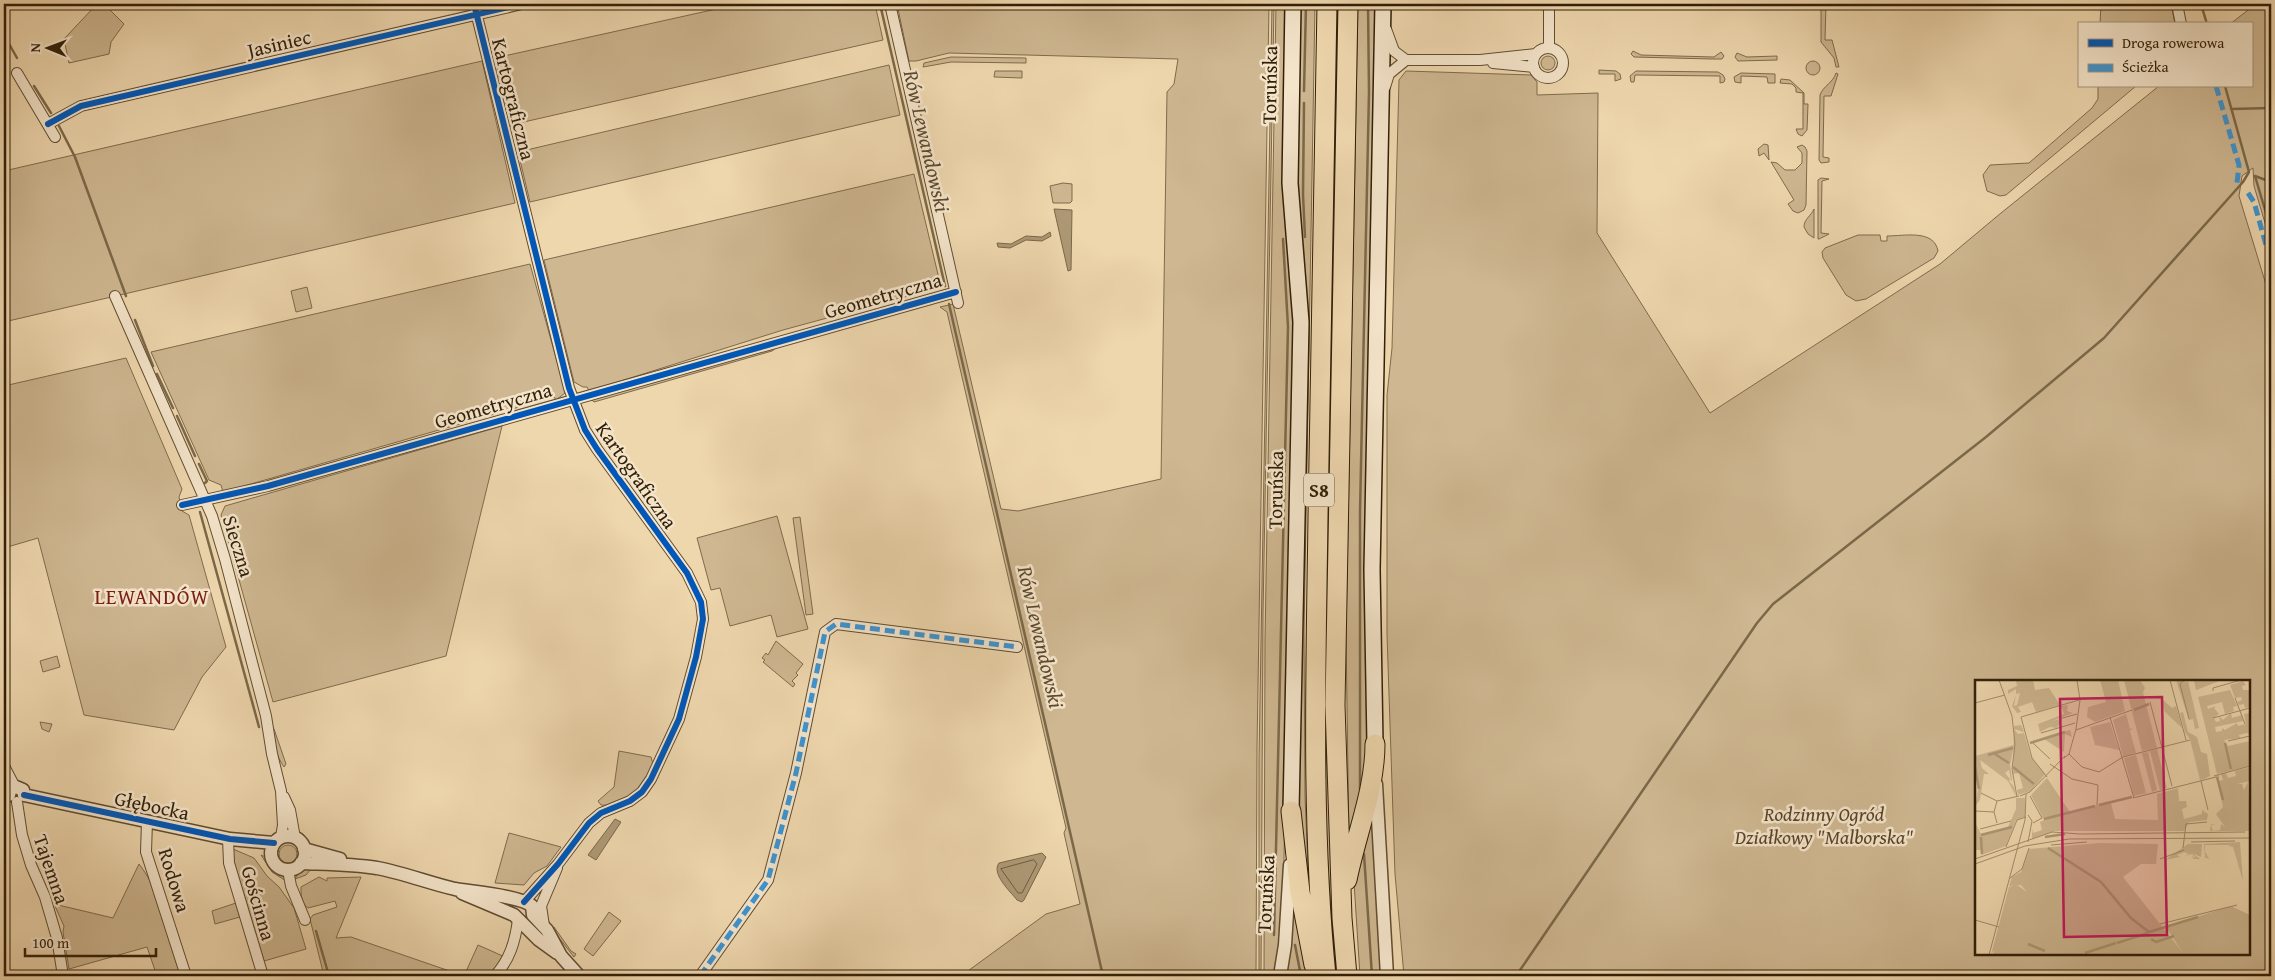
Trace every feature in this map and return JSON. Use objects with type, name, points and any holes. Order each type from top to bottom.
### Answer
[{"type":"highway","name":"S8","points":[[1326,976],[1317,819],[1315,682],[1327,4]]},
{"type":"highway","name":"S8","points":[[1347,976],[1342,918],[1335,705],[1348,4]]},
{"type":"highway","points":[[1342,918],[1355,841],[1371,784],[1375,744]]},
{"type":"highway","points":[[1291,810],[1300,892],[1317,976]]},
{"type":"main road","name":"Toruńska","points":[[1291,810],[1301,322],[1290,182],[1293,4]]},
{"type":"main road","points":[[1375,744],[1372,570],[1383,7]]},
{"type":"street","name":"Kartograficzna","points":[[474,4],[573,400],[585,430],[597,450],[687,573],[701,602],[703,619],[696,657],[679,719],[651,779],[642,792],[630,801],[601,814],[589,823],[528,907]]},
{"type":"street","name":"Jasiniec","points":[[48,124],[81,106],[522,4]]},
{"type":"street","points":[[890,4],[958,303]]},
{"type":"street","points":[[1549,4],[1549,48]]},
{"type":"street","points":[[2177,4],[2181,22]]},
{"type":"street","points":[[1383,7],[1390,42],[1394,51],[1406,60],[1480,60],[1536,54]]},
{"type":"street","points":[[1549,48],[1555,49],[1561,56],[1563,63],[1560,71],[1555,76],[1545,77],[1539,75],[1534,68],[1533,60],[1541,49],[1549,48]]},
{"type":"street","points":[[1381,105],[1390,74],[1406,60]]},
{"type":"street","points":[[1480,60],[1534,68]]},
{"type":"street","points":[[17,73],[54,137]]},
{"type":"street","name":"Geometryczna","points":[[182,505],[268,486],[956,292]]},
{"type":"street","name":"Sieczna","points":[[115,296],[212,516],[225,559],[260,687],[281,791],[283,820],[278,840]]},
{"type":"street","points":[[700,976],[768,880],[796,773],[825,632],[836,624],[1017,647]]},
{"type":"street","points":[[1375,744],[1387,976]]},
{"type":"street","name":"Tajemna","points":[[4,766],[31,865],[45,897],[56,938],[63,976]]},
{"type":"street","name":"Sieczna","points":[[281,791],[290,810],[295,838]]},
{"type":"street","name":"Głębocka","points":[[13,795],[147,820],[229,839],[271,856],[277,866],[288,870]]},
{"type":"street","name":"Toruńska","points":[[1280,976],[1288,906],[1291,810]]},
{"type":"street","name":"Rodowa","points":[[147,820],[146,852],[186,976]]},
{"type":"street","points":[[295,838],[304,849],[364,866],[456,889],[514,899],[528,907],[544,926],[562,956],[579,976]]},
{"type":"street","name":"Głębocka","points":[[229,839],[278,840],[295,838]]},
{"type":"street","name":"Gościnna","points":[[229,839],[229,863],[263,976]]},
{"type":"street","points":[[271,856],[278,840]]},
{"type":"street","points":[[304,849],[301,863],[288,870],[291,886],[305,920]]},
{"type":"street","points":[[301,863],[364,866]]},
{"type":"street","name":"Kartograficzna","points":[[544,926],[540,913],[558,864]]},
{"type":"street","points":[[456,889],[518,919],[539,940],[562,956]]},
{"type":"street","name":"Kartograficzna","points":[[528,907],[544,898]]},
{"type":"street","points":[[518,919],[530,919],[528,907]]},
{"type":"street","points":[[496,976],[509,958],[516,939],[518,919],[515,908],[528,907]]},
{"type":"green space","points":[[739,4],[875,4],[883,40],[515,124],[515,126],[511,127],[495,58]]},
{"type":"green space","points":[[897,4],[1269,4],[1257,748],[1256,976],[961,976],[1046,914],[1080,904],[1064,833],[1066,828],[947,312],[940,307],[953,304],[1001,509],[1018,511],[1161,479],[1167,92],[1174,84],[1178,59],[949,53],[909,61]]},
{"type":"green space","points":[[1272,4],[1274,4],[1263,614],[1261,976],[1259,976],[1259,759]]},
{"type":"green space","points":[[1276,4],[1287,4],[1294,324],[1283,912],[1275,976],[1264,976],[1265,641]]},
{"type":"green space","points":[[1299,4],[1315,4],[1304,632],[1305,796],[1310,922],[1298,805],[1296,165]]},
{"type":"green space","points":[[1335,4],[1339,4],[1327,702],[1331,870],[1338,976],[1335,976],[1326,835],[1324,702]]},
{"type":"green space","points":[[1358,4],[1375,4],[1377,54],[1369,751],[1349,843],[1346,633]]},
{"type":"green space","points":[[1821,4],[1826,4],[1825,40],[1832,40],[1839,67],[1836,67],[1834,58],[1821,42]]},
{"type":"green space","points":[[2101,4],[2171,4],[2175,22],[2100,22]]},
{"type":"green space","name":"Rodzinny Ogród Działkowy \"Malborska\"","points":[[2256,4],[2271,4],[2271,243],[2254,186],[2253,168],[2242,176],[2239,196],[2271,301],[2271,976],[1404,976],[1395,874],[1387,634],[1387,395],[1392,348],[1399,80],[1406,71],[1531,75],[1537,82],[1537,95],[1598,93],[1597,233],[1710,413],[1940,264],[2157,88],[2252,88],[2252,22],[2233,22]]},
{"type":"green space","points":[[105,5],[124,24],[111,42],[109,54],[69,63],[64,39],[95,6]]},
{"type":"green space","points":[[1633,51],[1641,55],[1714,57],[1721,52],[1724,56],[1722,59],[1634,57],[1631,54]]},
{"type":"green space","points":[[1737,53],[1747,57],[1777,56],[1777,60],[1738,61],[1735,57]]},
{"type":"green space","points":[[1548,56],[1553,58],[1555,63],[1553,68],[1548,70],[1543,68],[1541,63],[1543,58]]},
{"type":"green space","points":[[951,57],[1026,58],[1026,63],[951,62],[923,67],[924,63]]},
{"type":"green space","points":[[482,61],[515,203],[4,322],[4,171]]},
{"type":"green space","points":[[1813,61],[1818,63],[1820,68],[1818,73],[1813,75],[1808,73],[1806,68],[1808,63]]},
{"type":"green space","points":[[889,65],[900,115],[530,202],[518,152]]},
{"type":"green space","points":[[1599,70],[1616,71],[1620,74],[1621,79],[1615,81],[1615,74],[1599,74]]},
{"type":"green space","points":[[995,71],[1022,71],[1022,78],[994,77]]},
{"type":"green space","points":[[1636,71],[1718,72],[1725,79],[1724,82],[1720,83],[1720,76],[1635,75],[1634,82],[1631,82],[1630,76]]},
{"type":"green space","points":[[1741,73],[1775,74],[1775,83],[1768,83],[1767,77],[1741,76],[1741,83],[1735,82],[1734,77]]},
{"type":"green space","points":[[1836,73],[1838,74],[1831,96],[1824,96],[1823,157],[1829,158],[1829,162],[1821,163],[1819,160],[1820,95]]},
{"type":"green space","points":[[1781,79],[1790,80],[1804,93],[1804,104],[1808,104],[1807,130],[1802,136],[1798,134],[1796,129],[1803,129],[1803,93],[1796,92],[1796,88],[1792,84],[1780,83]]},
{"type":"green space","points":[[2098,88],[2134,88],[2006,195],[2000,196],[1987,191],[1983,175],[1990,165],[2029,163],[2092,108],[2098,99]]},
{"type":"green space","points":[[1764,144],[1768,145],[1769,160],[1764,153],[1759,156],[1758,149]]},
{"type":"green space","points":[[1802,145],[1807,151],[1806,205],[1804,210],[1798,213],[1793,211],[1788,204],[1794,200],[1771,162],[1777,163],[1785,170],[1795,170],[1802,163],[1802,153],[1797,147]]},
{"type":"green space","points":[[914,174],[941,287],[783,330],[589,391],[587,387],[574,382],[544,260]]},
{"type":"green space","points":[[1821,178],[1829,179],[1822,181],[1821,233],[1829,234],[1818,239],[1818,180]]},
{"type":"green space","points":[[1063,183],[1072,184],[1072,201],[1070,203],[1053,203],[1050,186]]},
{"type":"green space","points":[[1814,209],[1814,238],[1808,234],[1804,227],[1805,222]]},
{"type":"green space","points":[[1858,235],[1880,235],[1881,241],[1887,241],[1887,236],[1917,235],[1931,239],[1938,251],[1934,258],[1866,299],[1856,301],[1846,295],[1823,258],[1822,252],[1825,248]]},
{"type":"green space","points":[[530,264],[564,387],[565,393],[556,400],[554,397],[223,492],[221,485],[209,480],[151,352]]},
{"type":"green space","points":[[307,287],[312,308],[296,312],[291,291]]},
{"type":"green space","points":[[782,344],[772,351],[594,402],[591,399]]},
{"type":"green space","points":[[126,358],[182,489],[179,497],[182,511],[189,515],[226,647],[202,677],[174,730],[84,715],[38,538],[4,548],[4,386]]},
{"type":"green space","points":[[502,426],[446,656],[273,702],[221,515],[225,506]]},
{"type":"green space","points":[[777,516],[808,629],[777,637],[771,615],[730,626],[720,588],[711,590],[697,538]]},
{"type":"green space","points":[[800,517],[813,614],[806,615],[793,518]]},
{"type":"green space","points":[[776,641],[803,664],[796,673],[798,675],[792,681],[795,684],[793,687],[763,662],[765,660],[762,658],[766,653],[768,655]]},
{"type":"green space","points":[[57,656],[60,667],[43,672],[40,661]]},
{"type":"green space","points":[[40,722],[52,724],[49,732],[42,729]]},
{"type":"green space","points":[[274,729],[286,764],[284,767],[275,749]]},
{"type":"green space","points":[[619,751],[651,757],[653,764],[643,784],[633,793],[617,802],[601,805],[598,801],[614,787]]},
{"type":"green space","points":[[1371,810],[1381,976],[1360,976],[1354,882]]},
{"type":"green space","points":[[509,833],[561,847],[547,866],[534,873],[524,885],[495,883]]},
{"type":"green space","points":[[284,845],[292,845],[297,850],[295,861],[284,863],[279,858],[279,850]]},
{"type":"green space","points":[[233,849],[254,858],[267,876],[279,887],[294,908],[306,949],[264,961],[232,855]]},
{"type":"green space","points":[[261,855],[282,874],[286,881],[272,872]]},
{"type":"green space","points":[[139,864],[160,903],[182,976],[157,976],[147,947],[69,969],[63,932],[64,926],[54,904],[113,918]]},
{"type":"green space","points":[[300,869],[311,869],[306,875],[295,879]]},
{"type":"green space","points":[[319,877],[327,881],[327,878],[361,877],[336,938],[351,937],[464,976],[324,976],[310,919],[313,915],[337,907],[335,901],[308,908],[303,901],[301,893],[301,887]]},
{"type":"green space","points":[[1294,888],[1309,976],[1286,976]]},
{"type":"green space","points":[[236,903],[240,917],[215,924],[212,911]]},
{"type":"green space","points":[[609,912],[621,921],[593,956],[584,949]]},
{"type":"green space","points":[[554,927],[571,951],[576,954],[574,957],[552,929]]},
{"type":"green space","points":[[478,945],[505,957],[490,976],[464,976]]},
{"type":"water","points":[[1054,209],[1072,210],[1071,270],[1068,271]]},
{"type":"water","points":[[1050,232],[1051,236],[1042,241],[1026,240],[1010,248],[998,247],[997,243],[1011,244],[1026,236],[1042,237]]},
{"type":"water","points":[[615,819],[621,822],[596,860],[588,855]]},
{"type":"water","points":[[1042,853],[1046,857],[1024,900],[1022,902],[1017,900],[999,877],[997,867],[999,863]]},
{"type":"waterway","name":"Rów Lewandowski","points":[[880,4],[945,286]]},
{"type":"waterway","points":[[1304,91],[1306,4]]},
{"type":"waterway","points":[[1360,789],[1360,512],[1369,92],[1368,4]]},
{"type":"waterway","points":[[2201,4],[2206,22]]},
{"type":"waterway","points":[[4,35],[17,58]]},
{"type":"waterway","points":[[34,86],[51,113]]},
{"type":"waterway","points":[[1516,976],[1757,623],[1773,604],[1986,437],[2104,338],[2243,182],[2249,172],[2226,88]]},
{"type":"waterway","points":[[1304,103],[1303,195],[1305,237]]},
{"type":"waterway","points":[[2231,109],[2271,108]]},
{"type":"waterway","points":[[59,126],[75,157],[126,296]]},
{"type":"waterway","points":[[2255,176],[2271,230]]},
{"type":"waterway","points":[[2255,176],[2271,182]]},
{"type":"waterway","points":[[1274,935],[1288,327],[1283,239]]},
{"type":"waterway","name":"Rów Lewandowski","points":[[949,304],[1103,976]]},
{"type":"waterway","points":[[135,320],[153,366]]},
{"type":"waterway","points":[[157,374],[173,408]]},
{"type":"waterway","points":[[177,416],[195,456]]},
{"type":"waterway","points":[[199,464],[207,481],[205,483]]},
{"type":"waterway","points":[[200,512],[259,727]]},
{"type":"waterway","points":[[1364,854],[1372,976]]},
{"type":"waterway","points":[[316,931],[329,976]]},
{"type":"waterway","points":[[1295,945],[1301,976]]},
{"type":"marked path","points":[[2217,88],[2239,165],[2237,183]]},
{"type":"marked path","points":[[2248,193],[2254,202],[2271,263]]},
{"type":"marked path","points":[[700,976],[768,880],[796,773],[825,632],[836,624],[1017,647]]},
{"type":"cycle path","points":[[474,4],[569,388],[585,430],[597,449],[687,573],[701,602],[703,619],[696,657],[679,719],[651,779],[642,792],[630,801],[601,813],[589,823],[558,864],[524,902]]},
{"type":"cycle path","points":[[48,124],[81,106],[522,4]]},
{"type":"cycle path","points":[[182,505],[268,486],[956,292]]},
{"type":"cycle path","points":[[24,795],[230,839],[274,843]]},
{"type":"district","name":"LEWANDÓW","points":[[152,596]]}]
